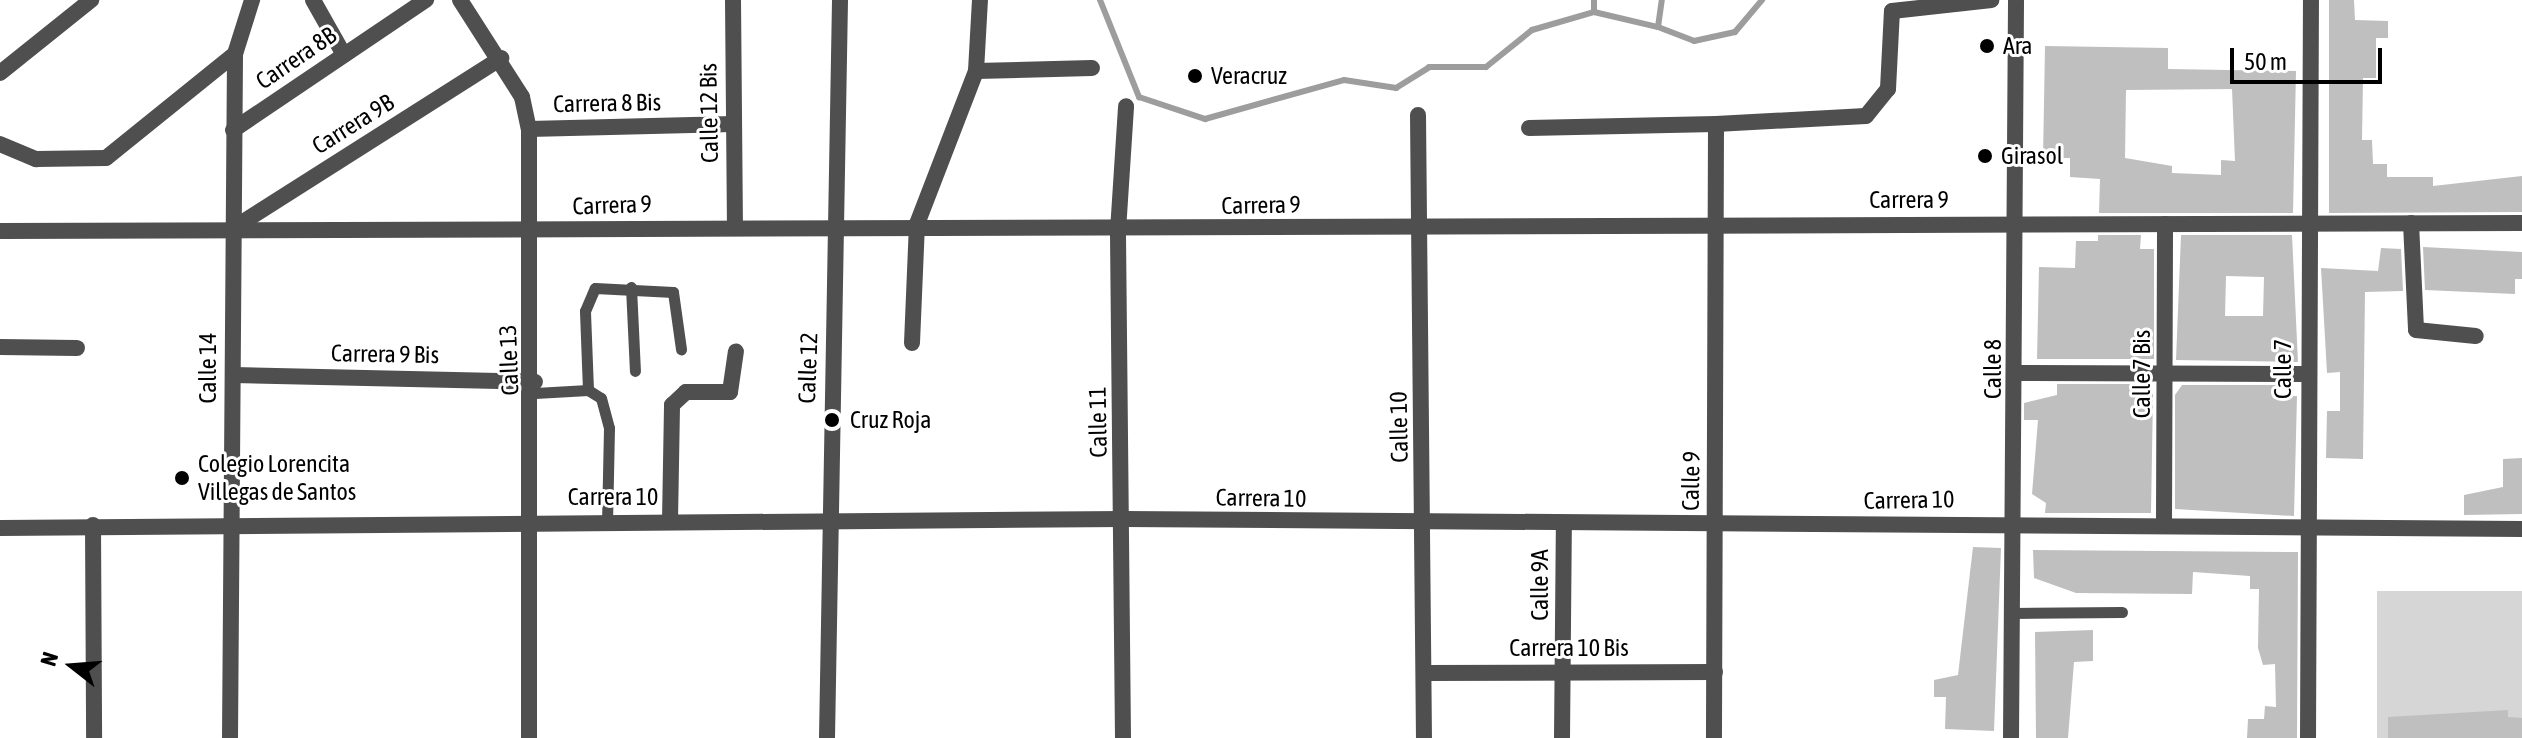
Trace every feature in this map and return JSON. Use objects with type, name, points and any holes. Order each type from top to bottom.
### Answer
[{"type":"street","points":[[0,73],[91,0]]},
{"type":"street","name":"Calle 14","points":[[230,738],[233,375],[230,230],[235,54],[252,0]]},
{"type":"street","points":[[313,0],[344,55]]},
{"type":"street","name":"Carrera 8B","points":[[233,130],[426,0]]},
{"type":"street","name":"Calle 13","points":[[460,0],[501,58],[529,129],[528,231],[535,387],[529,738]]},
{"type":"street","name":"Calle 12 Bis","points":[[733,0],[735,225]]},
{"type":"street","name":"Calle 12","points":[[827,738],[827,522],[840,0]]},
{"type":"street","points":[[912,343],[917,224],[976,71],[980,0]]},
{"type":"street","points":[[1529,128],[1716,124],[1866,116],[1888,89],[1892,11],[1991,0]]},
{"type":"street","name":"Calle 8","points":[[2011,738],[2018,373],[2014,225],[2016,0]]},
{"type":"street","name":"Calle 7","points":[[2308,738],[2310,528],[2306,374],[2311,224],[2311,0]]},
{"type":"street","points":[[0,144],[36,159],[106,158],[235,54]]},
{"type":"street","name":"Carrera 9B","points":[[230,230],[501,58]]},
{"type":"street","points":[[976,71],[1092,68]]},
{"type":"street","name":"Calle 11","points":[[1123,738],[1124,519],[1118,231],[1126,106]]},
{"type":"street","name":"Calle 10","points":[[1418,115],[1425,525],[1424,738]]},
{"type":"street","name":"Carrera 8 Bis","points":[[529,129],[733,124]]},
{"type":"street","name":"Calle 9","points":[[1714,738],[1719,224],[1716,124]]},
{"type":"street","points":[[2411,223],[2416,330],[2476,336]]},
{"type":"street","name":"Carrera 9","points":[[0,231],[528,231],[836,224],[1118,231],[1719,224],[2522,223]]},
{"type":"street","name":"Calle 7 Bis","points":[[2164,524],[2165,224]]},
{"type":"street","points":[[0,347],[77,348]]},
{"type":"street","points":[[670,521],[672,405],[686,392],[730,392],[736,351]]},
{"type":"street","points":[[2018,373],[2306,374]]},
{"type":"street","name":"Carrera 9 Bis","points":[[233,375],[535,387]]},
{"type":"street","name":"Carrera 10","points":[[0,528],[231,521],[1124,519],[1564,527],[2014,523],[2522,529]]},
{"type":"street","points":[[93,525],[94,738]]},
{"type":"street","name":"Calle 9A","points":[[1562,738],[1564,527]]},
{"type":"street","name":"Carrera 10 Bis","points":[[1424,673],[1715,672]]},
{"type":"lane","points":[[588,390],[585,301],[595,288],[631,287],[673,292],[681,349]]},
{"type":"lane","points":[[631,287],[635,371]]},
{"type":"lane","points":[[535,387],[588,390],[601,398],[609,428],[607,521]]},
{"type":"lane","points":[[2012,613],[2122,612]]},
{"type":"shaded area","points":[[2377,591],[2522,591],[2522,738],[2377,738]]},
{"type":"building","points":[[2329,0],[2354,0],[2355,20],[2388,21],[2388,38],[2376,38],[2376,78],[2363,78],[2362,140],[2372,140],[2373,164],[2387,164],[2387,177],[2433,177],[2433,186],[2522,176],[2522,212],[2329,213]]},
{"type":"building","points":[[2045,46],[2168,48],[2168,69],[2296,71],[2293,213],[2099,213],[2100,179],[2070,177],[2070,158],[2043,158]],"holes":[[[2232,89],[2235,161],[2221,160],[2221,175],[2172,173],[2172,166],[2125,158],[2126,90]]]},
{"type":"building","points":[[2098,235],[2141,235],[2140,249],[2154,249],[2154,359],[2037,359],[2039,267],[2075,268],[2076,241],[2098,241]]},
{"type":"building","points":[[2181,235],[2292,235],[2298,362],[2176,360]],"holes":[[[2226,276],[2264,277],[2263,316],[2225,316]]]},
{"type":"building","points":[[2423,247],[2522,252],[2522,279],[2515,279],[2515,294],[2425,290]]},
{"type":"building","points":[[2381,248],[2401,249],[2403,291],[2365,292],[2363,459],[2326,458],[2327,411],[2340,411],[2340,372],[2327,373],[2321,268],[2378,271]]},
{"type":"building","points":[[2057,384],[2133,384],[2132,394],[2153,394],[2151,513],[2045,513],[2046,503],[2032,494],[2038,420],[2024,420],[2024,403],[2057,395]]},
{"type":"building","points":[[2182,385],[2277,385],[2279,396],[2297,396],[2294,516],[2175,509],[2175,395]]},
{"type":"building","points":[[2522,458],[2522,514],[2464,515],[2464,495],[2503,487],[2503,459]]},
{"type":"building","points":[[1973,547],[2001,548],[1994,731],[1945,729],[1946,697],[1934,697],[1934,680],[1958,675]]},
{"type":"building","points":[[2033,550],[2298,552],[2297,738],[2247,738],[2248,719],[2264,719],[2265,706],[2276,707],[2275,664],[2263,665],[2258,648],[2259,589],[2250,589],[2250,576],[2193,572],[2192,594],[2076,593],[2034,578]]},
{"type":"building","points":[[2093,630],[2093,661],[2074,662],[2068,738],[2036,738],[2035,632]]},
{"type":"building","points":[[2508,710],[2508,717],[2522,718],[2522,738],[2388,738],[2388,717]]},
{"type":"waterway","points":[[1100,0],[1139,97],[1205,119],[1344,80],[1396,88],[1429,67],[1486,67],[1532,30],[1594,12],[1594,0]]},
{"type":"waterway","points":[[1594,12],[1658,27],[1662,0]]},
{"type":"waterway","points":[[1658,27],[1694,41],[1735,32],[1762,0]]},
{"type":"place","name":"Ara","points":[[1987,46]]},
{"type":"place","name":"Veracruz","points":[[1195,76]]},
{"type":"place","name":"Girasol","points":[[1985,156]]},
{"type":"place","name":"Cruz Roja","points":[[832,420]]},
{"type":"place","name":"Colegio Lorencita Villegas de Santos","points":[[182,478]]}]
